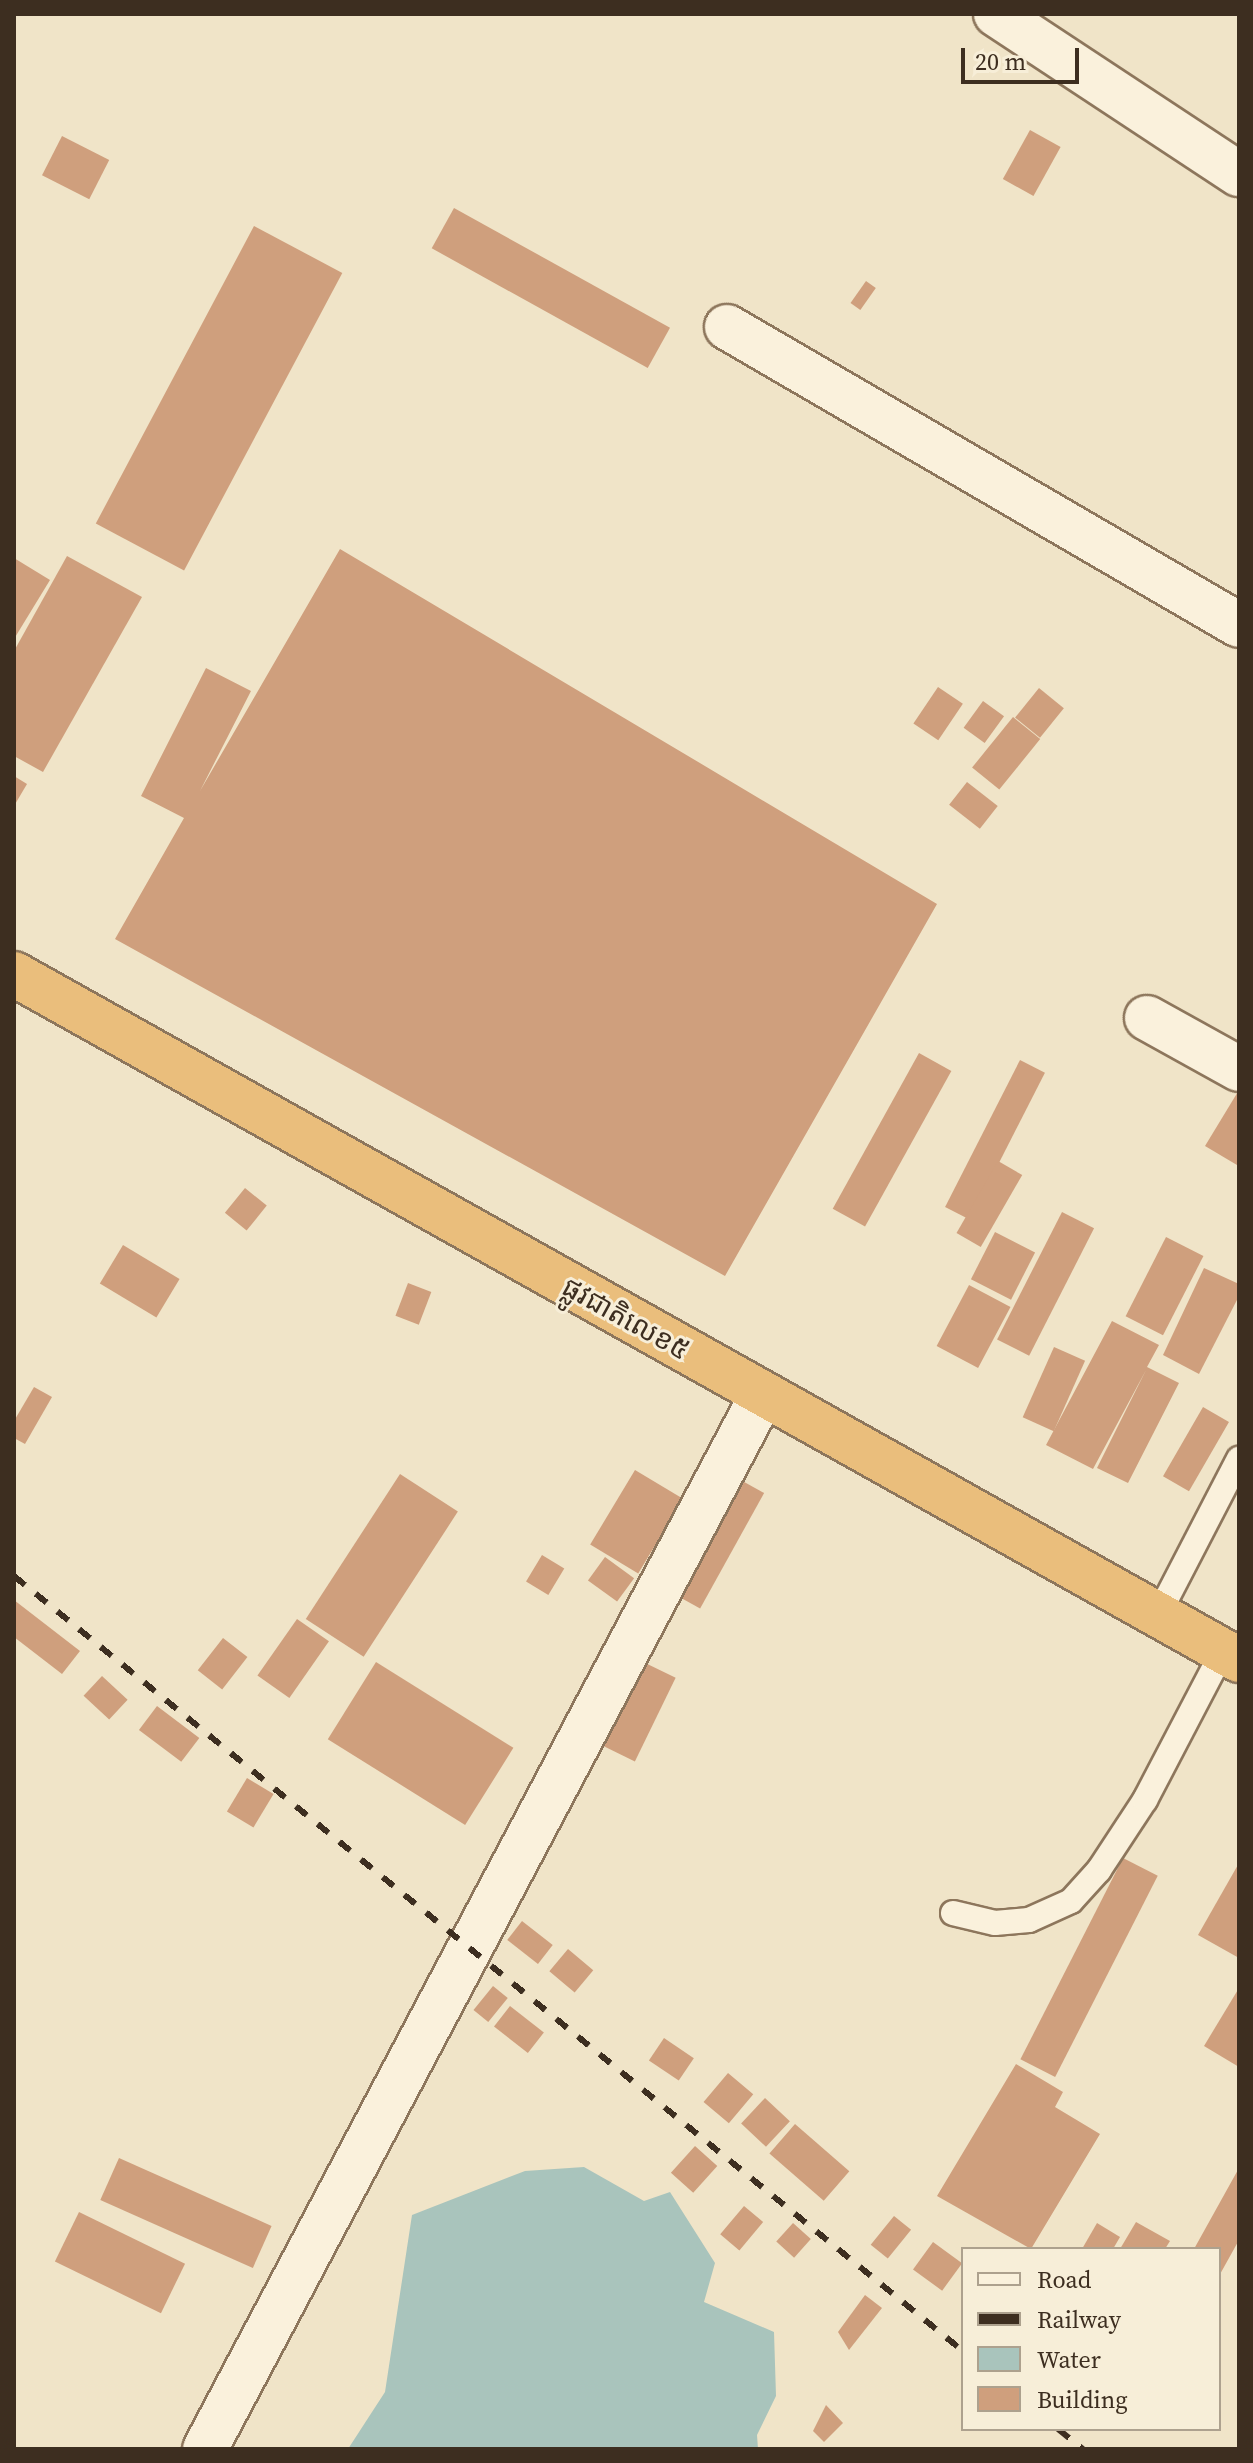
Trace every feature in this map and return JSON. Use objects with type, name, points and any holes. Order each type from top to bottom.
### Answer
[{"type":"highway","name":"ផ្លូវជាតិលេខ៥","points":[[14,974],[1231,1656]]},
{"type":"street","points":[[996,14],[1239,174]]},
{"type":"street","points":[[727,327],[1239,625]]},
{"type":"street","points":[[1147,1018],[1239,1069]]},
{"type":"street","points":[[205,2449],[763,1394]]},
{"type":"lane","points":[[1158,1615],[1239,1459]]},
{"type":"lane","points":[[953,1913],[995,1923],[1029,1920],[1071,1901],[1099,1870],[1145,1800],[1231,1656]]},
{"type":"water","points":[[584,2167],[644,2201],[670,2192],[715,2263],[704,2302],[774,2332],[776,2396],[757,2435],[758,2449],[348,2449],[385,2392],[412,2215],[525,2171]]},
{"type":"building","points":[[1030,130],[1061,147],[1033,196],[1003,179]]},
{"type":"building","points":[[62,136],[109,160],[89,199],[42,175]]},
{"type":"building","points":[[454,208],[670,328],[648,368],[432,248]]},
{"type":"building","points":[[254,226],[342,273],[184,571],[96,524]]},
{"type":"building","points":[[866,281],[876,288],[860,310],[851,303]]},
{"type":"building","points":[[340,549],[937,904],[725,1276],[115,939],[184,818],[141,796],[206,668],[251,691],[200,791]]},
{"type":"building","points":[[67,556],[142,597],[43,772],[14,756],[14,651]]},
{"type":"building","points":[[14,558],[50,580],[14,639]]},
{"type":"building","points":[[938,687],[963,704],[938,740],[913,723]]},
{"type":"building","points":[[1039,688],[1064,708],[1040,738],[1015,718]]},
{"type":"building","points":[[983,701],[1004,716],[985,743],[964,728]]},
{"type":"building","points":[[1013,717],[1040,739],[999,790],[972,768]]},
{"type":"building","points":[[14,776],[27,784],[14,806]]},
{"type":"building","points":[[967,782],[998,806],[980,829],[949,805]]},
{"type":"building","points":[[919,1053],[951,1071],[865,1227],[833,1209]]},
{"type":"building","points":[[1020,1060],[1045,1073],[970,1220],[945,1207]]},
{"type":"building","points":[[1239,1090],[1239,1161],[1237,1165],[1205,1146]]},
{"type":"building","points":[[998,1161],[1022,1175],[981,1247],[956,1233]]},
{"type":"building","points":[[245,1188],[267,1206],[247,1230],[225,1213]]},
{"type":"building","points":[[1062,1212],[1094,1228],[1029,1356],[997,1339]]},
{"type":"building","points":[[995,1232],[1035,1252],[1011,1300],[971,1279]]},
{"type":"building","points":[[1166,1237],[1203,1256],[1163,1335],[1126,1316]]},
{"type":"building","points":[[123,1245],[180,1279],[156,1318],[100,1284]]},
{"type":"building","points":[[1204,1268],[1239,1284],[1239,1296],[1199,1374],[1163,1355]]},
{"type":"building","points":[[408,1283],[431,1292],[419,1325],[395,1316]]},
{"type":"building","points":[[969,1285],[1010,1307],[978,1368],[937,1346]]},
{"type":"building","points":[[1112,1321],[1159,1345],[1147,1367],[1179,1383],[1128,1483],[1097,1468],[1146,1370],[1093,1469],[1046,1445]]},
{"type":"building","points":[[1054,1347],[1085,1361],[1054,1431],[1023,1417]]},
{"type":"building","points":[[34,1387],[52,1397],[25,1444],[14,1438],[14,1421]]},
{"type":"building","points":[[1203,1407],[1229,1422],[1189,1491],[1163,1476]]},
{"type":"building","points":[[635,1470],[683,1499],[638,1573],[590,1545]]},
{"type":"building","points":[[400,1474],[458,1512],[364,1657],[306,1619]]},
{"type":"building","points":[[737,1478],[764,1493],[700,1608],[673,1593]]},
{"type":"building","points":[[542,1555],[564,1568],[548,1595],[526,1582]]},
{"type":"building","points":[[605,1557],[634,1578],[617,1602],[588,1580]]},
{"type":"building","points":[[14,1600],[80,1651],[62,1674],[14,1637]]},
{"type":"building","points":[[297,1619],[329,1641],[289,1698],[257,1676]]},
{"type":"building","points":[[223,1638],[247,1657],[222,1689],[198,1670]]},
{"type":"building","points":[[637,1659],[676,1678],[635,1761],[596,1743]]},
{"type":"building","points":[[376,1662],[513,1748],[465,1825],[328,1739]]},
{"type":"building","points":[[102,1676],[128,1700],[109,1720],[84,1696]]},
{"type":"building","points":[[157,1706],[199,1738],[181,1762],[139,1730]]},
{"type":"building","points":[[247,1778],[274,1794],[253,1827],[227,1811]]},
{"type":"building","points":[[1123,1858],[1158,1876],[1055,2077],[1020,2059]]},
{"type":"building","points":[[1239,1863],[1239,1958],[1198,1935]]},
{"type":"building","points":[[522,1921],[553,1945],[538,1964],[507,1940]]},
{"type":"building","points":[[568,1949],[593,1970],[575,1992],[549,1971]]},
{"type":"building","points":[[493,1986],[508,1998],[488,2022],[473,2010]]},
{"type":"building","points":[[1239,1988],[1239,2067],[1204,2046]]},
{"type":"building","points":[[510,2006],[544,2032],[528,2053],[494,2026]]},
{"type":"building","points":[[664,2038],[694,2058],[679,2081],[649,2060]]},
{"type":"building","points":[[1016,2064],[1063,2092],[1055,2107],[1100,2134],[1032,2247],[937,2196]]},
{"type":"building","points":[[728,2073],[753,2094],[729,2123],[704,2102]]},
{"type":"building","points":[[765,2098],[790,2121],[766,2147],[741,2124]]},
{"type":"building","points":[[795,2124],[849,2171],[824,2201],[769,2153]]},
{"type":"building","points":[[695,2146],[717,2166],[693,2193],[671,2173]]},
{"type":"building","points":[[119,2158],[272,2226],[253,2268],[100,2200]]},
{"type":"building","points":[[1239,2168],[1239,2240],[1221,2272],[1221,2247],[1195,2247]]},
{"type":"building","points":[[744,2206],[763,2222],[739,2250],[720,2234]]},
{"type":"building","points":[[79,2212],[185,2264],[161,2313],[55,2261]]},
{"type":"building","points":[[894,2216],[911,2230],[888,2259],[871,2245]]},
{"type":"building","points":[[1136,2222],[1170,2241],[1166,2247],[1121,2247]]},
{"type":"building","points":[[793,2223],[811,2239],[794,2258],[776,2242]]},
{"type":"building","points":[[1097,2223],[1120,2237],[1114,2247],[1083,2247]]},
{"type":"building","points":[[933,2242],[961,2262],[942,2291],[913,2270]]},
{"type":"building","points":[[865,2295],[882,2308],[849,2350],[838,2332]]},
{"type":"building","points":[[826,2405],[843,2423],[824,2442],[813,2431]]},
{"type":"railway","points":[[14,1576],[961,2349]]},
{"type":"railway","points":[[1060,2431],[1083,2449]]}]
